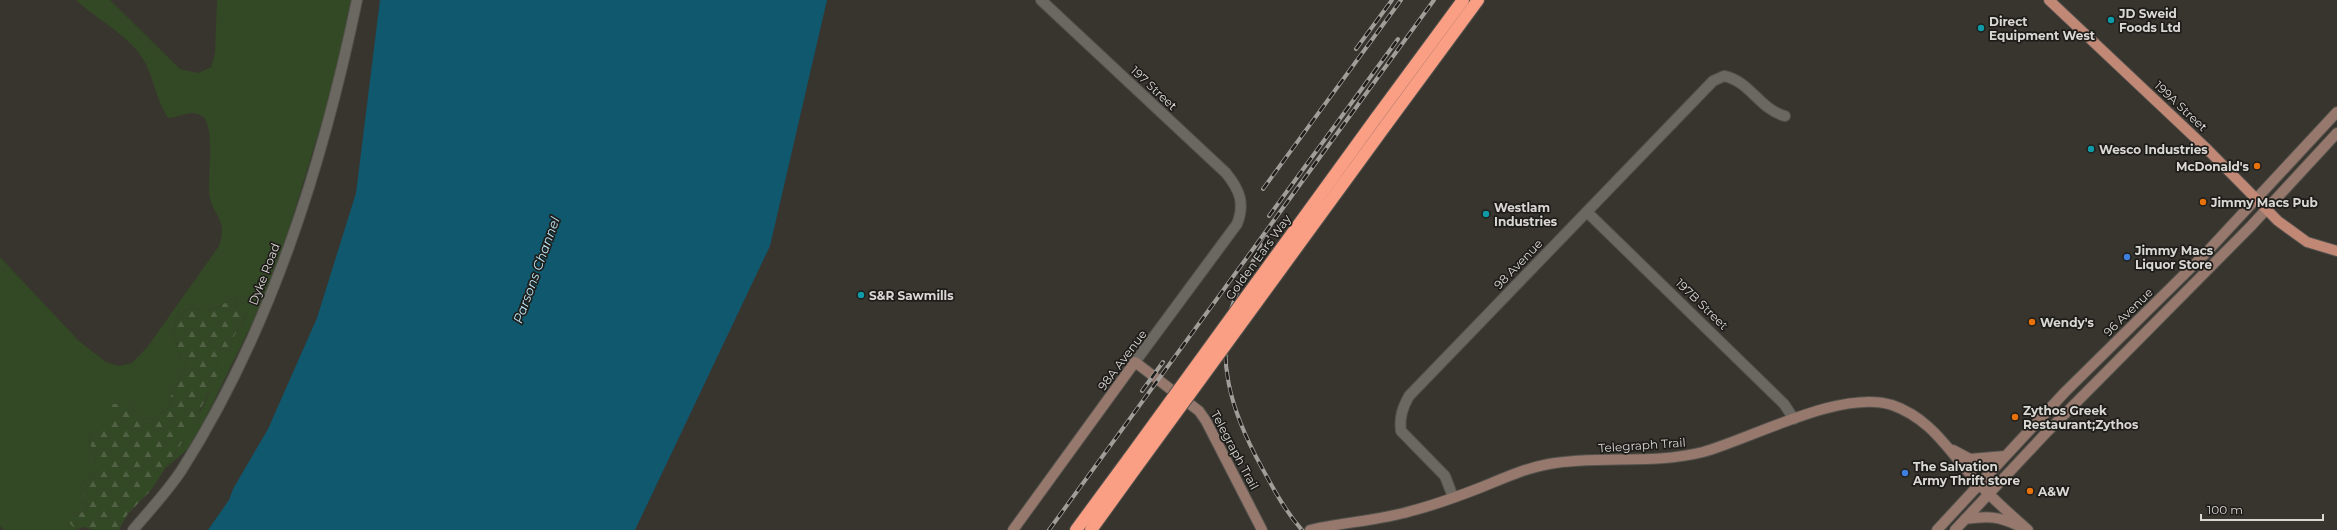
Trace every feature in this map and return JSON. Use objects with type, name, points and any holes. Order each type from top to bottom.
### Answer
[{"type":"highway","points":[[1091,530],[1134,462],[1381,122],[1463,0]]},
{"type":"highway","points":[[1381,122],[1478,0]]},
{"type":"highway","points":[[1076,530],[1134,462]]},
{"type":"main road","name":"199A Street","points":[[2049,0],[2267,209],[2307,242],[2337,251]]},
{"type":"main road","name":"96 Avenue","points":[[1936,530],[2005,456],[2257,199],[2337,112]]},
{"type":"main road","points":[[1955,530],[1989,493],[2267,209],[2337,133]]},
{"type":"main road","name":"98A Avenue","points":[[1013,530],[1135,362]]},
{"type":"main road","name":"Telegraph Trail","points":[[1135,362],[1195,408],[1206,421],[1262,530]]},
{"type":"main road","name":"Telegraph Trail","points":[[1310,530],[1410,512],[1525,470],[1551,464],[1659,459],[1704,451],[1794,419],[1852,403],[1882,403],[1912,414],[1930,428],[1950,449],[1979,484],[2027,530]]},
{"type":"main road","points":[[1950,449],[1970,459],[1982,460],[2005,456]]},
{"type":"main road","points":[[1965,520],[1985,516],[2002,518],[2027,530]]},
{"type":"street","name":"Dyke Road","points":[[133,530],[180,472],[209,424],[267,304],[282,268],[319,152],[346,55],[357,0]]},
{"type":"street","name":"197 Street","points":[[1041,0],[1226,173],[1238,190],[1241,201]]},
{"type":"street","name":"98 Avenue","points":[[1453,497],[1445,476],[1401,431],[1400,421],[1403,406],[1409,396],[1713,81],[1724,76],[1738,80],[1773,113],[1785,116]]},
{"type":"street","name":"98A Avenue","points":[[1135,362],[1237,224],[1242,209],[1241,201]]},
{"type":"street","name":"197B Street","points":[[1587,212],[1784,404],[1794,419]]},
{"type":"green space","points":[[76,0],[110,0],[180,69],[198,73],[211,67],[215,53],[217,0],[352,0],[347,29],[333,86],[285,242],[259,309],[197,436],[188,449],[166,468],[203,406],[231,342],[247,313],[237,311],[236,297],[210,310],[189,309],[181,313],[177,319],[175,326],[176,344],[186,366],[169,400],[171,405],[154,420],[142,418],[128,404],[101,428],[88,435],[94,455],[96,471],[80,486],[87,502],[86,512],[70,513],[71,523],[76,530],[4,530],[0,526],[0,257],[79,341],[106,362],[119,366],[132,363],[148,346],[219,246],[221,237],[222,229],[212,206],[209,192],[210,141],[207,123],[203,117],[194,113],[168,118],[160,103],[149,71],[141,56],[119,33]]},
{"type":"green space","points":[[236,297],[237,311],[247,312],[231,342],[232,346],[191,428],[152,489],[127,515],[119,530],[94,530],[84,527],[76,530],[65,518],[70,513],[86,512],[87,502],[80,486],[96,471],[95,460],[88,435],[105,423],[109,416],[112,404],[128,404],[142,418],[154,420],[171,405],[169,400],[186,366],[176,344],[175,326],[177,319],[181,313],[189,309],[211,310]]},
{"type":"water","name":"Parsons Channel","points":[[380,0],[827,0],[770,246],[635,530],[208,530],[229,500],[233,489],[268,429],[317,318],[356,193]]},
{"type":"railway","points":[[1356,49],[1392,0]]},
{"type":"railway","points":[[1263,189],[1401,0]]},
{"type":"railway","points":[[1049,530],[1434,0]]},
{"type":"railway","points":[[1269,216],[1398,39]]},
{"type":"railway","points":[[1267,237],[1246,273],[1236,295],[1229,317],[1226,340],[1226,361],[1229,383],[1241,425],[1280,499],[1302,530]]},
{"type":"railway","points":[[1142,391],[1163,362]]},
{"type":"place","name":"JD Sweid Foods Ltd","points":[[2111,20]]},
{"type":"place","name":"Direct Equipment West","points":[[1981,28]]},
{"type":"place","name":"Wesco Industries","points":[[2091,149]]},
{"type":"place","name":"McDonald's","points":[[2257,166]]},
{"type":"place","name":"Jimmy Macs Pub","points":[[2203,202]]},
{"type":"place","name":"Westlam Industries","points":[[1486,214]]},
{"type":"place","name":"Jimmy Macs Liquor Store","points":[[2127,257]]},
{"type":"place","name":"S&R Sawmills","points":[[861,295]]},
{"type":"place","name":"Wendy's","points":[[2032,322]]},
{"type":"place","name":"Zythos Greek Restaurant;Zythos","points":[[2015,417]]},
{"type":"place","name":"The Salvation Army Thrift store","points":[[1905,473]]},
{"type":"place","name":"A&W","points":[[2030,491]]}]
